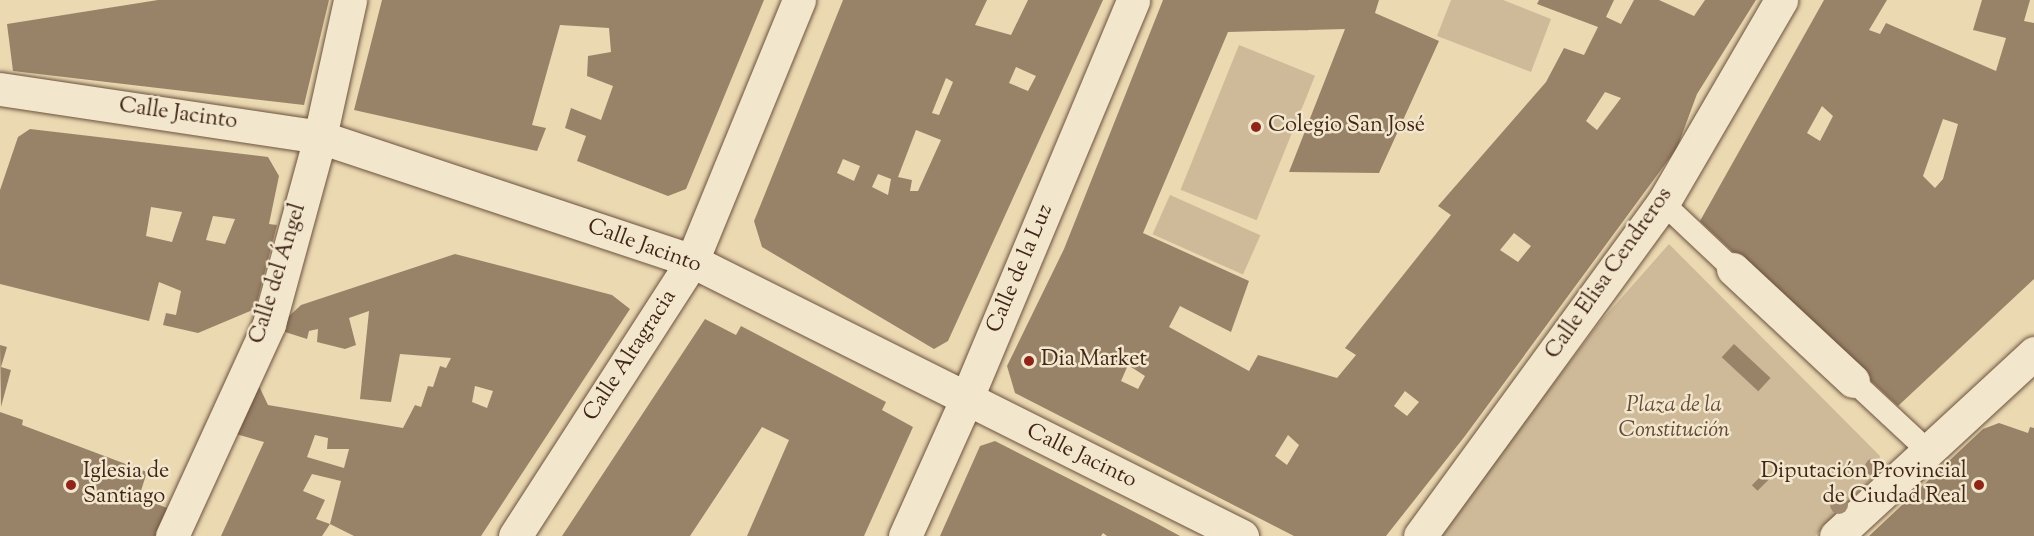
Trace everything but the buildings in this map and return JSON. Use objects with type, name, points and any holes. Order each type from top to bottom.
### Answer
[{"type":"street","name":"Calle del Ángel","points":[[172,536],[269,324],[320,137],[350,0]]},
{"type":"street","name":"Calle Altagracia","points":[[515,536],[692,261],[799,0]]},
{"type":"street","name":"Calle de la Luz","points":[[905,536],[966,400],[1133,0]]},
{"type":"street","name":"Calle Elisa Cendreros","points":[[1420,536],[1663,202],[1781,0]]},
{"type":"street","name":"Calle Jacinto","points":[[0,89],[320,137],[692,261],[1242,536]]},
{"type":"street","points":[[1733,269],[1853,381]]},
{"type":"street","points":[[1836,536],[2034,353]]},
{"type":"lane","points":[[1663,202],[1733,269]]},
{"type":"lane","points":[[1853,381],[1928,451]]},
{"type":"green space","points":[[1451,0],[1503,0],[1551,19],[1531,72],[1437,36]]},
{"type":"green space","points":[[1239,45],[1315,76],[1257,220],[1181,190]]},
{"type":"green space","points":[[1170,195],[1260,235],[1243,275],[1153,234]]},
{"type":"green space","name":"Plaza de la Constitución","points":[[1669,244],[1880,456],[1876,475],[1815,536],[1438,536],[1600,322]]},
{"type":"place","name":"Colegio San José","points":[[1256,127]]},
{"type":"place","name":"Dia Market","points":[[1029,361]]},
{"type":"place","name":"Iglesia de Santiago","points":[[71,485]]},
{"type":"place","name":"Diputación Provincial de Ciudad Real","points":[[1979,485]]}]
